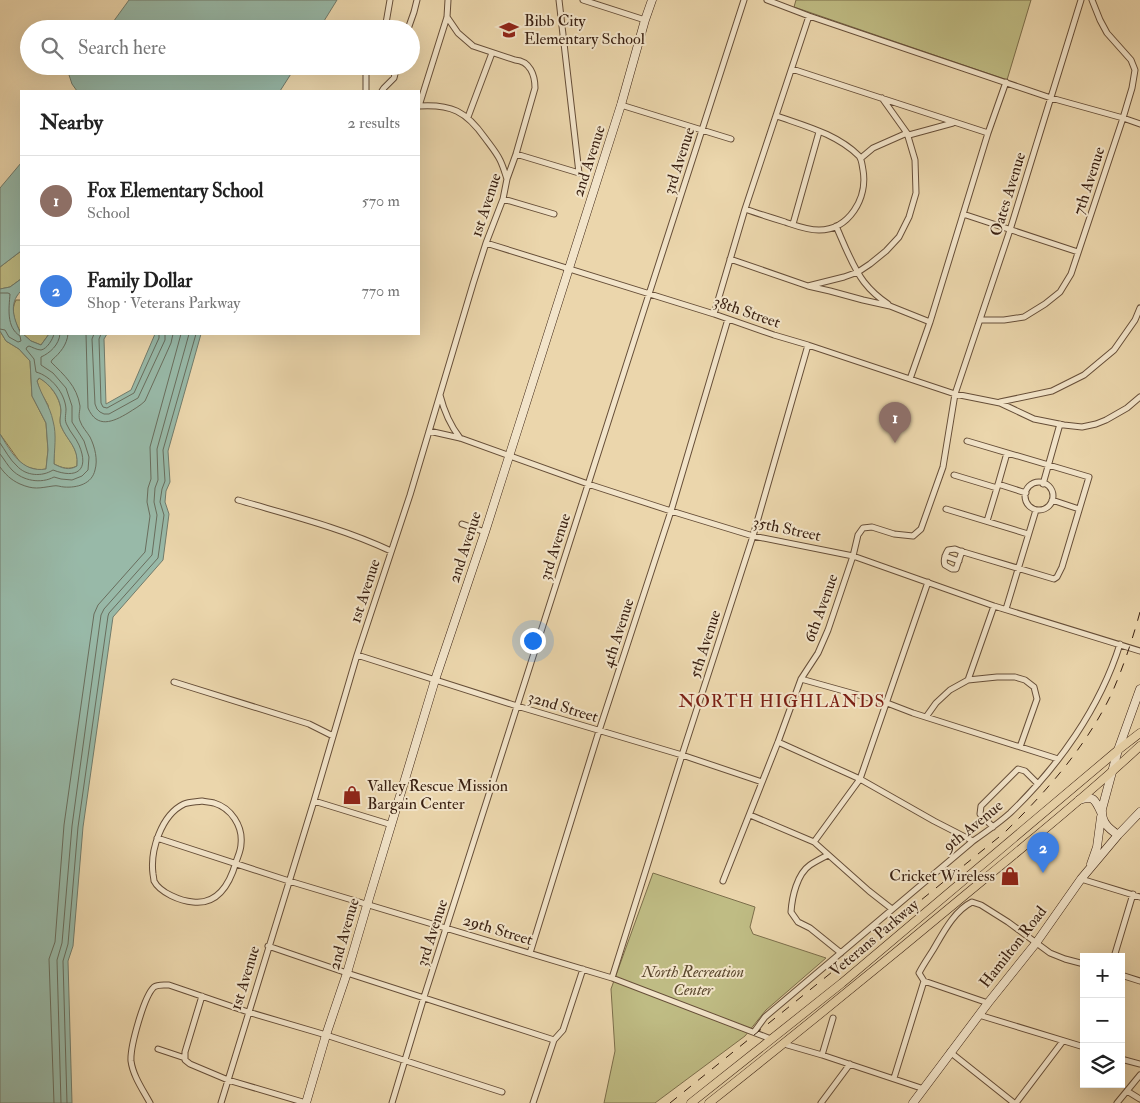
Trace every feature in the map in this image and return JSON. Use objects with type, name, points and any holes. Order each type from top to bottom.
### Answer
[{"type":"main road","name":"2nd Avenue","points":[[306,1103],[435,680],[485,532],[621,105],[652,0]]},
{"type":"main road","points":[[1087,872],[1097,847],[1101,814],[1118,750],[1140,689]]},
{"type":"main road","points":[[1135,702],[1140,711]]},
{"type":"main road","name":"Veterans Parkway","points":[[691,1103],[863,965],[1140,733]]},
{"type":"main road","name":"Veterans Parkway","points":[[709,1103],[926,928],[1112,772],[1140,746]]},
{"type":"main road","points":[[1079,800],[1086,798],[1096,800],[1103,822],[1118,835]]},
{"type":"main road","name":"Hamilton Road","points":[[913,1103],[978,1015],[1036,943],[1081,879],[1140,812]]},
{"type":"street","points":[[387,20],[390,0]]},
{"type":"street","points":[[411,20],[417,0]]},
{"type":"street","points":[[420,103],[446,17],[448,0]]},
{"type":"street","points":[[516,154],[579,173],[558,0]]},
{"type":"street","points":[[583,0],[645,20]]},
{"type":"street","points":[[738,0],[744,2]]},
{"type":"street","points":[[767,0],[1050,98],[1140,124]]},
{"type":"street","name":"Oates Avenue","points":[[955,394],[1010,230],[1081,0]]},
{"type":"street","name":"7th Avenue","points":[[980,320],[1004,320],[1024,317],[1046,304],[1060,292],[1071,274],[1123,118],[1135,70],[1131,60],[1107,32],[1092,0]]},
{"type":"street","name":"3rd Avenue","points":[[392,1103],[517,706],[744,2]]},
{"type":"street","points":[[714,314],[745,209],[809,16]]},
{"type":"street","points":[[446,17],[458,33],[473,46],[492,53],[468,117]]},
{"type":"street","name":"1st Avenue","points":[[220,1103],[314,801],[357,655],[410,494],[473,284],[503,199],[507,179],[535,88],[532,71],[522,60],[515,60],[492,53]]},
{"type":"street","points":[[792,69],[988,133]]},
{"type":"street","points":[[366,75],[366,90]]},
{"type":"street","points":[[383,90],[395,75]]},
{"type":"street","points":[[910,379],[1006,82]]},
{"type":"street","points":[[808,286],[830,282],[858,272],[886,251],[898,238],[909,217],[916,193],[915,160],[907,133],[882,98]]},
{"type":"street","points":[[420,106],[435,105],[449,108],[468,117],[480,130],[495,152],[507,179]]},
{"type":"street","points":[[621,105],[731,139]]},
{"type":"street","points":[[745,209],[804,229],[821,230],[836,226],[852,215],[859,204],[864,185],[861,158],[830,135],[777,116]]},
{"type":"street","points":[[907,133],[909,136],[954,123]]},
{"type":"street","points":[[792,224],[819,132]]},
{"type":"street","points":[[861,158],[873,148],[907,133]]},
{"type":"street","points":[[503,199],[554,214]]},
{"type":"street","points":[[963,214],[1078,252]]},
{"type":"street","points":[[836,226],[858,272],[869,288],[890,306]]},
{"type":"street","name":"38th Street","points":[[486,243],[714,314],[955,394],[1000,402]]},
{"type":"street","points":[[730,259],[808,286],[890,306],[930,322]]},
{"type":"street","points":[[1000,402],[1052,391],[1084,375],[1114,350],[1135,320],[1140,308]]},
{"type":"street","name":"4th Avenue","points":[[530,953],[670,511],[728,319]]},
{"type":"street","name":"5th Avenue","points":[[612,978],[753,536],[808,345]]},
{"type":"street","points":[[440,394],[447,417],[460,438]]},
{"type":"street","name":"6th Avenue","points":[[723,881],[801,679],[818,652],[828,630],[853,556],[858,535],[863,528],[872,527],[894,534],[913,536],[921,529],[943,467],[955,394]]},
{"type":"street","points":[[1000,402],[1034,419],[1082,427],[1106,420],[1127,408],[1140,397]]},
{"type":"street","points":[[1043,484],[1060,424]]},
{"type":"street","name":"35th Street","points":[[429,431],[460,438],[588,484],[753,536],[853,556],[994,606],[1140,651]]},
{"type":"street","points":[[962,551],[956,569],[952,569],[944,563],[945,556],[950,549],[962,551],[1054,579],[1062,567],[1089,476],[967,441]]},
{"type":"street","points":[[987,521],[1007,453]]},
{"type":"street","points":[[954,475],[1026,493]]},
{"type":"street","points":[[1032,484],[1043,484],[1049,487],[1052,500],[1047,508],[1036,510],[1027,504],[1025,500],[1026,493],[1028,487],[1032,484]]},
{"type":"street","points":[[238,500],[303,519],[391,550]]},
{"type":"street","points":[[1052,500],[1079,508]]},
{"type":"street","points":[[946,509],[1028,534]]},
{"type":"street","points":[[1006,609],[1036,510]]},
{"type":"street","points":[[462,524],[485,532]]},
{"type":"street","points":[[945,556],[959,561]]},
{"type":"street","points":[[814,842],[860,779],[928,582]]},
{"type":"street","points":[[968,680],[994,606]]},
{"type":"street","name":"9th Avenue","points":[[754,1032],[765,1016],[973,841],[993,827],[1038,784],[1080,729],[1105,682],[1120,644]]},
{"type":"street","name":"32nd Street","points":[[357,655],[517,706],[682,755],[762,782]]},
{"type":"street","points":[[926,717],[936,703],[950,690],[968,680],[997,677],[1025,680],[1034,687],[1037,699],[1020,747]]},
{"type":"street","points":[[801,679],[887,703],[1058,759]]},
{"type":"street","points":[[174,682],[309,724],[333,736]]},
{"type":"street","points":[[778,742],[860,779],[973,841]]},
{"type":"street","points":[[993,827],[980,814],[981,806],[1018,769],[1025,770],[1038,784]]},
{"type":"street","points":[[202,801],[215,803],[233,816],[241,832],[241,845],[236,864],[231,878],[222,892],[208,901],[193,902],[168,895],[154,881],[152,867],[156,838],[170,814],[184,804],[202,801]]},
{"type":"street","points":[[314,801],[392,825]]},
{"type":"street","points":[[750,815],[814,842],[892,910]]},
{"type":"street","name":"29th Street","points":[[156,838],[366,905],[612,978],[771,1040]]},
{"type":"street","points":[[828,855],[808,866],[800,877],[792,900],[791,912],[798,922],[810,928],[841,953]]},
{"type":"street","points":[[1081,879],[1140,897]]},
{"type":"street","points":[[1115,953],[1133,894]]},
{"type":"street","points":[[988,1003],[924,981],[919,973],[946,928],[966,905],[972,902],[981,905],[1008,922],[1050,953],[1080,963]]},
{"type":"street","points":[[268,946],[554,1040]]},
{"type":"street","points":[[533,1103],[554,1040],[563,1030],[583,969]]},
{"type":"street","points":[[1125,976],[1140,981]]},
{"type":"street","points":[[894,1078],[924,981]]},
{"type":"street","points":[[150,1103],[136,1077],[131,1061],[137,1027],[149,995],[155,986],[160,984],[169,985],[248,1012],[502,1092]]},
{"type":"street","points":[[202,996],[185,1052],[185,1060],[190,1064],[228,1080],[306,1103]]},
{"type":"street","points":[[978,1015],[1080,1046]]},
{"type":"street","points":[[822,1054],[834,1018]]},
{"type":"street","points":[[950,1052],[1015,1103],[1063,1041]]},
{"type":"street","points":[[784,1044],[822,1054],[924,1089]]},
{"type":"street","points":[[158,1049],[185,1058]]},
{"type":"street","points":[[1125,1060],[1140,1064]]},
{"type":"street","points":[[821,1103],[850,1064]]},
{"type":"street","points":[[1117,1103],[1140,1075]]},
{"type":"street","points":[[1127,1090],[1140,1099]]},
{"type":"green space","points":[[796,0],[1031,0],[1007,80],[794,7]]},
{"type":"green space","points":[[20,252],[20,280],[10,287],[0,289],[0,267]]},
{"type":"green space","points":[[16,300],[20,300],[20,330],[14,317],[14,304]]},
{"type":"green space","points":[[0,331],[6,341],[19,349],[30,361],[32,396],[46,423],[48,450],[46,469],[39,470],[27,467],[20,462],[0,434]]},
{"type":"green space","points":[[24,335],[48,335],[41,345],[31,341]]},
{"type":"green space","points":[[40,378],[51,388],[59,400],[61,426],[76,454],[77,466],[66,468],[54,464],[48,405],[37,381]]},
{"type":"green space","name":"North Recreation Center","points":[[653,873],[755,907],[750,927],[753,934],[826,958],[766,1010],[745,1036],[655,1103],[604,1103],[615,1051],[611,989]]},
{"type":"water","points":[[129,0],[337,0],[325,20],[115,20]]},
{"type":"water","points":[[69,75],[290,75],[281,90],[76,90]]},
{"type":"water","points":[[20,164],[20,252],[0,267],[0,188]]},
{"type":"water","points":[[20,280],[20,292],[13,306],[13,312],[20,335],[24,335],[31,341],[41,345],[48,335],[106,335],[104,339],[106,404],[131,390],[155,335],[201,335],[168,451],[170,482],[166,491],[165,502],[169,514],[163,560],[113,617],[83,827],[73,946],[68,961],[72,1103],[0,1103],[0,434],[18,460],[30,468],[46,469],[48,450],[46,423],[32,396],[30,361],[19,349],[6,341],[0,331],[0,289],[10,287]],"holes":[[[39,378],[51,387],[59,400],[61,426],[76,454],[77,466],[74,468],[60,467],[54,464],[55,437],[52,416],[37,381]]]},
{"type":"railway","points":[[670,1103],[1004,833],[1020,817],[1064,768],[1101,714],[1119,675],[1140,612]]},
{"type":"place","name":"Bibb City Elementary School","points":[[509,30]]},
{"type":"place","name":"Fox Elementary School","points":[[895,443]]},
{"type":"place","name":"Valley Rescue Mission Bargain Center","points":[[352,795]]},
{"type":"place","name":"Family Dollar","points":[[1043,873]]},
{"type":"place","name":"Cricket Wireless","points":[[1010,876]]},
{"type":"district","name":"NORTH HIGHLANDS","points":[[782,701]]}]
